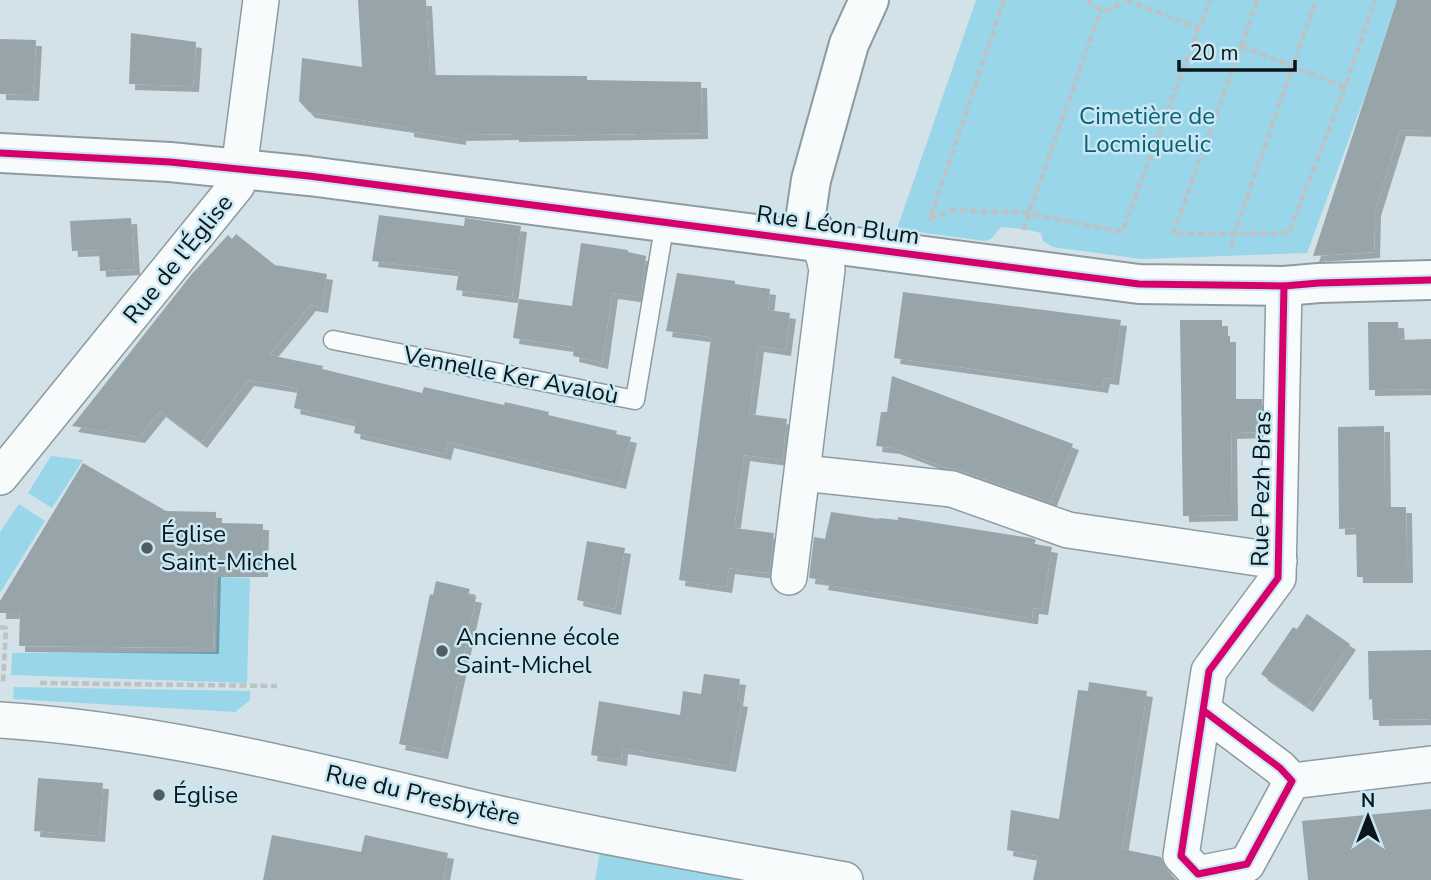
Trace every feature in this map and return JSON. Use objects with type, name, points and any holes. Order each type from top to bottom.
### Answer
[{"type":"street","name":"Rue de l'Église","points":[[0,477],[237,185],[261,0]]},
{"type":"street","points":[[789,577],[827,269],[820,242],[806,215],[811,180],[849,44],[869,0]]},
{"type":"street","name":"Rue Léon Blum","points":[[0,153],[170,162],[309,176],[1139,284],[1284,286],[1319,282],[1431,280]]},
{"type":"street","name":"Rue Pezh Bras","points":[[1284,286],[1278,578],[1209,671],[1177,868],[1198,874],[1247,864],[1292,781]]},
{"type":"street","points":[[803,472],[952,489],[1068,530],[1279,561]]},
{"type":"street","points":[[1204,711],[1280,768],[1292,781],[1431,764]]},
{"type":"street","name":"Rue du Presbytère","points":[[0,720],[71,725],[243,754],[635,842],[845,880]]},
{"type":"lane","name":"Vennelle Ker Avaloù","points":[[333,340],[635,400],[665,222]]},
{"type":"path","points":[[1004,0],[930,219],[952,210],[1027,213],[1122,232],[1210,0]]},
{"type":"path","points":[[1087,0],[1101,10],[1114,8],[1124,0],[1199,28]]},
{"type":"path","points":[[1257,0],[1172,234],[1289,233],[1376,0]]},
{"type":"path","points":[[1231,256],[1234,234],[1316,0]]},
{"type":"path","points":[[1024,269],[1023,229],[1027,213],[1101,10]]},
{"type":"path","points":[[1241,46],[1345,87]]},
{"type":"path","points":[[0,628],[6,628],[2,682],[16,683]]},
{"type":"path","points":[[30,683],[277,686]]},
{"type":"green space","name":"Cimetière de Locmiquelic","points":[[976,0],[1397,0],[1307,253],[1141,259],[1053,247],[1043,241],[1041,233],[1023,229],[1001,227],[991,239],[985,241],[897,229]]},
{"type":"green space","points":[[51,456],[83,460],[52,508],[28,493]]},
{"type":"green space","points":[[19,504],[45,521],[0,593],[0,532]]},
{"type":"green space","points":[[218,577],[250,578],[247,683],[11,675],[12,653],[216,652]]},
{"type":"green space","points":[[14,687],[250,691],[250,700],[235,712],[13,699]]},
{"type":"green space","points":[[600,851],[781,880],[595,880]]},
{"type":"building","points":[[358,0],[426,0],[430,75],[587,76],[587,80],[701,82],[702,133],[460,135],[460,139],[408,131],[408,127],[309,112],[299,101],[302,58],[362,67]]},
{"type":"building","points":[[1397,0],[1431,0],[1431,131],[1400,130],[1375,210],[1374,252],[1313,256]]},
{"type":"building","points":[[131,33],[196,42],[193,86],[129,84]]},
{"type":"building","points":[[0,39],[36,40],[33,95],[0,94]]},
{"type":"building","points":[[379,215],[464,226],[465,218],[521,226],[512,297],[456,290],[459,271],[372,261]]},
{"type":"building","points":[[131,218],[134,269],[100,271],[99,250],[72,251],[70,221]]},
{"type":"building","points":[[236,234],[275,265],[327,274],[322,307],[310,305],[269,355],[323,366],[322,369],[422,393],[424,387],[504,405],[505,402],[617,431],[616,434],[631,437],[620,483],[448,442],[445,454],[354,433],[356,422],[294,408],[298,388],[248,380],[201,442],[160,411],[139,437],[72,426],[191,275],[228,235],[232,239]]},
{"type":"building","points":[[581,243],[628,250],[646,256],[641,297],[612,293],[602,363],[573,356],[574,347],[513,338],[519,299],[572,306]]},
{"type":"building","points":[[677,273],[770,289],[768,310],[790,313],[785,350],[758,346],[749,414],[787,419],[782,460],[744,455],[734,528],[774,533],[769,573],[729,568],[726,587],[679,580],[711,337],[666,331]]},
{"type":"building","points":[[903,292],[1121,320],[1113,379],[1104,378],[1102,387],[894,358]]},
{"type":"building","points":[[1180,320],[1222,320],[1222,336],[1230,336],[1230,399],[1262,399],[1261,432],[1231,433],[1232,515],[1183,516]]},
{"type":"building","points":[[1368,322],[1398,322],[1399,340],[1431,339],[1431,389],[1369,390]]},
{"type":"building","points":[[892,376],[1073,444],[1050,502],[894,448],[876,446],[881,412],[887,412]]},
{"type":"building","points":[[1384,426],[1385,507],[1406,507],[1407,577],[1357,577],[1356,528],[1339,529],[1338,427]]},
{"type":"building","name":"Église Saint-Michel","points":[[83,463],[166,511],[216,512],[216,523],[263,524],[262,571],[215,571],[213,648],[19,646],[20,613],[0,613],[0,601]]},
{"type":"building","points":[[831,512],[879,519],[898,520],[898,517],[1031,538],[1036,540],[1034,544],[1052,547],[1042,609],[1033,608],[1032,618],[1029,618],[822,584],[823,580],[809,578],[814,537],[825,539]]},
{"type":"building","points":[[587,541],[625,548],[615,609],[577,600]]},
{"type":"building","name":"Ancienne école Saint-Michel","points":[[436,581],[470,589],[468,595],[476,597],[442,753],[399,744],[430,594],[433,595]]},
{"type":"building","points":[[1307,614],[1350,644],[1307,706],[1261,674],[1293,627],[1297,629]]},
{"type":"building","points":[[1431,650],[1431,719],[1373,720],[1372,699],[1369,700],[1368,651]]},
{"type":"building","points":[[704,674],[740,679],[737,700],[742,701],[730,766],[622,748],[621,760],[591,755],[599,701],[680,715],[683,691],[701,694]]},
{"type":"building","points":[[1089,682],[1147,691],[1122,849],[1161,857],[1166,869],[1176,880],[1033,880],[1038,856],[1007,850],[1011,810],[1059,819],[1078,690],[1088,691]]},
{"type":"building","points":[[38,778],[103,783],[99,836],[34,831]]},
{"type":"building","points":[[1431,809],[1431,880],[1308,880],[1302,821]]},
{"type":"building","points":[[272,835],[361,852],[365,835],[448,853],[443,880],[263,880]]},
{"type":"cycle path","points":[[0,153],[170,162],[309,176],[1139,284],[1284,286],[1431,280]]},
{"type":"cycle path","points":[[1204,711],[1280,768],[1292,781],[1247,864],[1198,874],[1181,856],[1209,671],[1278,578],[1284,286]]},
{"type":"place","name":"Église Saint-Michel","points":[[147,548]]},
{"type":"place","name":"Ancienne école Saint-Michel","points":[[442,651]]},
{"type":"place","name":"Église","points":[[159,795]]}]
